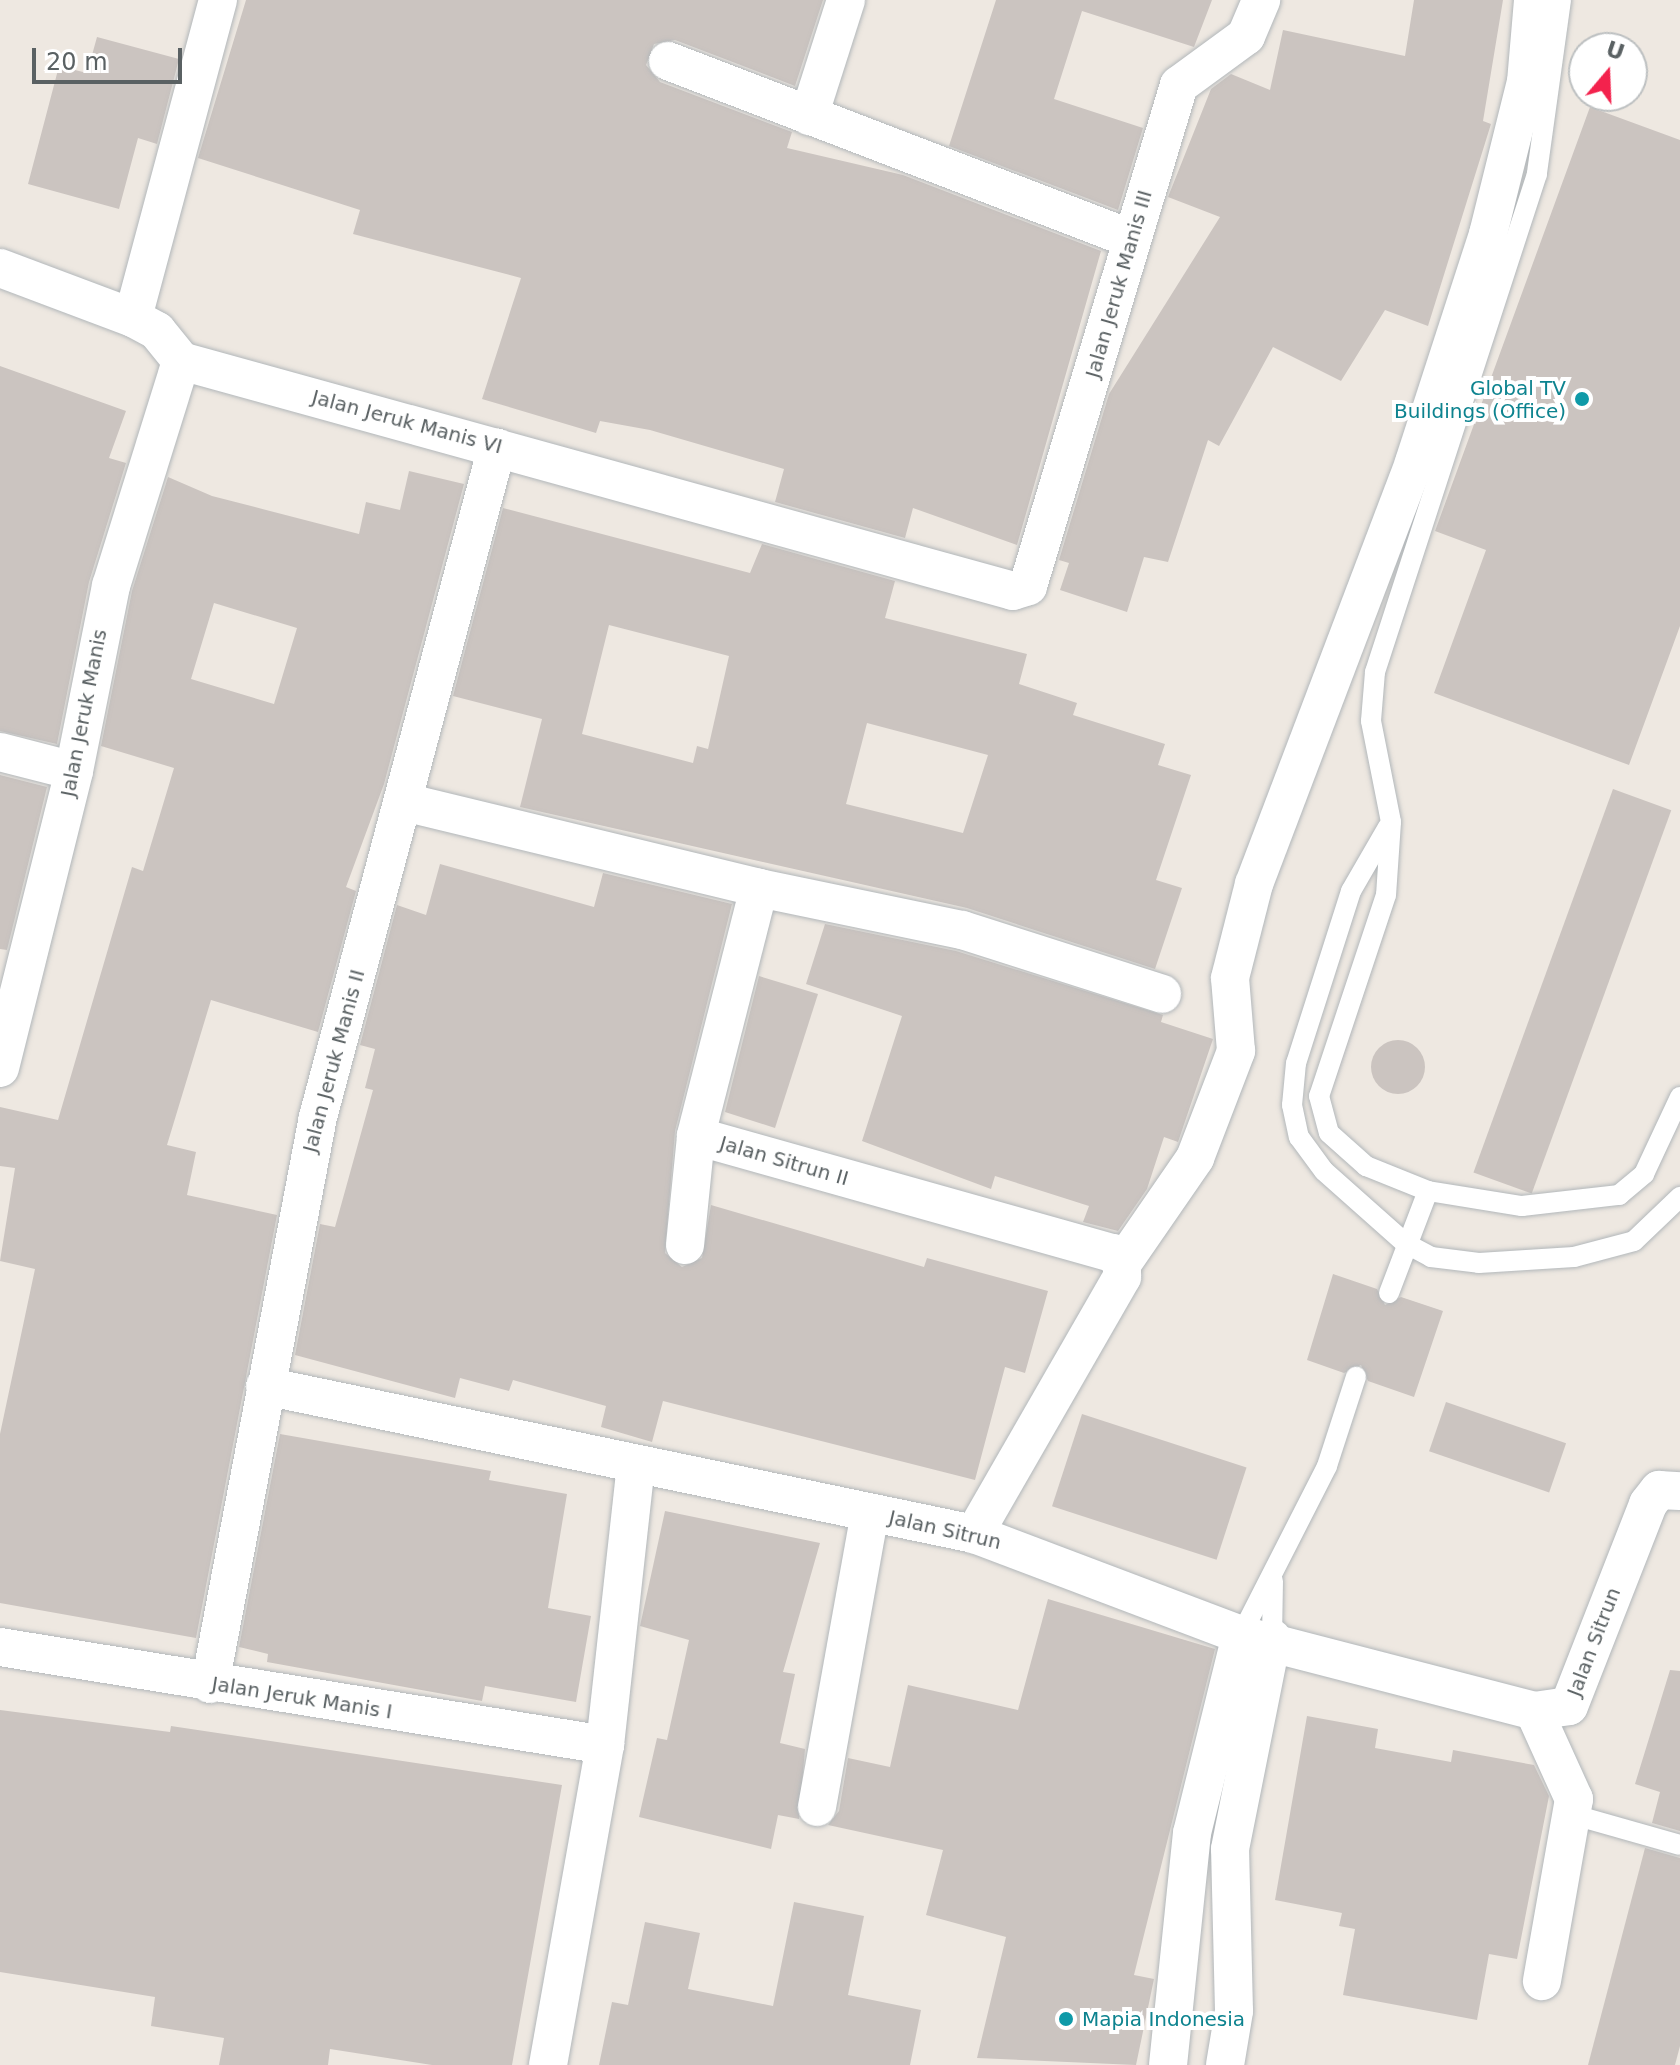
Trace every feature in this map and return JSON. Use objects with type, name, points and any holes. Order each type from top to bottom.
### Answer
[{"type":"street","points":[[133,318],[218,0]]},
{"type":"street","points":[[809,116],[846,0]]},
{"type":"street","name":"Jalan Jeruk Manis III","points":[[1013,591],[1028,586],[1129,238],[1179,85],[1246,36],[1261,0]]},
{"type":"street","points":[[974,1534],[1122,1277],[1122,1264],[1195,1158],[1236,1051],[1230,978],[1254,884],[1414,462],[1488,234],[1526,82],[1533,0]]},
{"type":"street","points":[[668,61],[1129,238]]},
{"type":"street","points":[[0,268],[133,318],[157,331],[181,361]]},
{"type":"street","name":"Jalan Jeruk Manis VI","points":[[181,361],[1013,591]]},
{"type":"street","name":"Jalan Jeruk Manis","points":[[0,1068],[74,771],[111,586],[181,361]]},
{"type":"street","name":"Jalan Jeruk Manis II","points":[[210,1684],[318,1117],[497,447]]},
{"type":"street","points":[[0,752],[74,771]]},
{"type":"street","points":[[404,802],[759,888],[962,930],[1162,994]]},
{"type":"street","name":"Jalan Sitrun II","points":[[759,888],[696,1136],[1113,1253],[1122,1264]]},
{"type":"street","points":[[685,1245],[696,1136]]},
{"type":"street","name":"Jalan Sitrun","points":[[265,1386],[636,1466],[974,1534],[1257,1637],[1534,1711],[1569,1706],[1648,1504],[1659,1490],[1679,1490]]},
{"type":"street","points":[[548,2065],[605,1745],[636,1466]]},
{"type":"street","points":[[817,1807],[870,1513]]},
{"type":"street","points":[[1225,2065],[1234,2011],[1227,1941],[1230,1849],[1257,1637]]},
{"type":"street","points":[[1168,2065],[1184,1945],[1192,1833],[1257,1637]]},
{"type":"street","name":"Jalan Jeruk Manis I","points":[[0,1647],[210,1684],[605,1745]]},
{"type":"street","points":[[1534,1711],[1573,1784],[1571,1814],[1542,1981]]},
{"type":"street","points":[[1184,1945],[1227,1941]]},
{"type":"lane","points":[[1561,0],[1537,174],[1375,672],[1371,721],[1391,822],[1386,895],[1319,1096],[1329,1133],[1347,1152],[1428,1191],[1522,1206],[1619,1195],[1644,1174],[1680,1097]]},
{"type":"lane","points":[[1391,822],[1351,891],[1317,982],[1292,1105],[1299,1137],[1324,1171],[1405,1243],[1431,1257],[1479,1263],[1574,1257],[1634,1241],[1680,1197]]},
{"type":"lane","points":[[1389,1293],[1405,1243],[1428,1191]]},
{"type":"lane","points":[[1257,1637],[1273,1581],[1327,1466],[1356,1377]]},
{"type":"lane","points":[[1257,1637],[1273,1581]]},
{"type":"lane","points":[[1571,1814],[1680,1845]]},
{"type":"building","points":[[246,0],[823,0],[795,86],[675,40],[654,44],[646,65],[660,82],[792,132],[787,148],[903,175],[1101,251],[1017,545],[913,508],[905,538],[775,502],[784,469],[650,430],[600,421],[596,433],[482,399],[521,278],[353,234],[360,210],[198,158]]},
{"type":"building","points":[[996,0],[1212,0],[1194,47],[1082,11],[1054,99],[1143,128],[1118,210],[949,146]]},
{"type":"building","points":[[1414,0],[1503,0],[1483,121],[1491,124],[1428,326],[1385,310],[1341,381],[1273,347],[1219,446],[1208,440],[1168,562],[1144,557],[1127,612],[1060,590],[1069,563],[1059,560],[1109,394],[1220,217],[1168,197],[1211,89],[1231,74],[1270,90],[1283,30],[1405,56]]},
{"type":"building","points":[[97,37],[179,59],[157,144],[138,138],[119,209],[28,184],[59,66],[87,73]]},
{"type":"building","name":"Global TV Buildings (Office)","points":[[1588,112],[1604,112],[1680,140],[1680,626],[1629,765],[1434,693],[1486,550],[1435,531]]},
{"type":"building","points":[[0,366],[126,411],[109,458],[126,463],[89,582],[57,744],[0,731]]},
{"type":"building","points":[[409,471],[464,484],[384,784],[346,887],[356,891],[318,1032],[211,1000],[167,1145],[196,1152],[187,1195],[277,1215],[196,1638],[0,1603],[0,1434],[35,1269],[0,1261],[15,1168],[0,1166],[0,1107],[58,1120],[132,867],[143,871],[174,768],[101,746],[132,591],[168,477],[212,496],[359,534],[366,502],[400,510]],"holes":[[[214,603],[297,628],[274,704],[191,679]]]},
{"type":"building","points":[[503,508],[750,573],[762,544],[895,581],[885,618],[1027,654],[1019,684],[1077,703],[1073,715],[1165,744],[1158,765],[1191,775],[1156,880],[1182,888],[1155,969],[967,908],[520,807],[542,719],[453,696]],"holes":[[[609,625],[729,656],[708,749],[697,746],[693,763],[582,734]],[[867,723],[988,755],[963,833],[846,804]]]},
{"type":"building","points":[[0,775],[47,787],[7,950],[0,949]]},
{"type":"building","points":[[1613,789],[1671,810],[1532,1194],[1473,1172]]},
{"type":"building","points":[[440,864],[594,907],[603,873],[732,904],[675,1131],[665,1253],[682,1267],[702,1258],[711,1205],[924,1267],[927,1258],[1048,1291],[1025,1373],[1005,1367],[975,1480],[663,1401],[652,1442],[601,1427],[606,1406],[513,1380],[509,1391],[460,1378],[455,1398],[295,1355],[320,1224],[335,1227],[373,1090],[365,1088],[375,1049],[360,1045],[397,905],[426,915]]},
{"type":"building","points":[[825,924],[956,951],[1163,1015],[1161,1022],[1213,1039],[1178,1142],[1164,1137],[1147,1189],[1118,1231],[1083,1222],[1089,1206],[995,1176],[991,1189],[862,1141],[902,1016],[806,984]]},
{"type":"building","points":[[759,976],[818,994],[775,1128],[725,1112]]},
{"type":"building","points":[[1398,1040],[1417,1048],[1425,1067],[1417,1086],[1398,1094],[1379,1086],[1371,1067],[1379,1048]]},
{"type":"building","points":[[1333,1274],[1377,1289],[1385,1305],[1401,1297],[1443,1311],[1414,1397],[1368,1381],[1361,1365],[1344,1373],[1307,1360]]},
{"type":"building","points":[[1446,1402],[1566,1443],[1549,1493],[1429,1451]]},
{"type":"building","points":[[1082,1414],[1247,1467],[1217,1560],[1052,1506]]},
{"type":"building","points":[[280,1434],[491,1471],[489,1480],[567,1494],[548,1608],[591,1616],[576,1702],[485,1686],[482,1701],[267,1662],[268,1654],[239,1647]]},
{"type":"building","points":[[665,1511],[820,1543],[783,1672],[795,1674],[780,1743],[805,1749],[799,1819],[778,1815],[771,1849],[639,1817],[657,1738],[667,1740],[689,1640],[640,1626]]},
{"type":"building","points":[[1048,1599],[1215,1649],[1134,1975],[1154,1979],[1136,2065],[977,2058],[1006,1937],[926,1915],[943,1850],[828,1825],[839,1811],[848,1758],[890,1767],[908,1685],[1018,1710]]},
{"type":"building","points":[[1670,1670],[1680,1671],[1680,1831],[1652,1823],[1660,1792],[1635,1784]]},
{"type":"building","points":[[0,1710],[170,1732],[171,1726],[562,1785],[512,2065],[432,2065],[330,2049],[328,2065],[219,2065],[224,2038],[151,2026],[155,1997],[0,1972]]},
{"type":"building","points":[[1307,1716],[1378,1729],[1375,1748],[1451,1762],[1453,1750],[1534,1765],[1549,1796],[1517,1959],[1489,1954],[1477,2020],[1343,1995],[1355,1929],[1339,1926],[1342,1913],[1275,1900]]},
{"type":"building","points":[[1645,1848],[1680,1858],[1680,2046],[1675,2065],[1588,2065]]},
{"type":"building","points":[[794,1902],[864,1916],[848,1995],[921,2010],[910,2065],[599,2065],[612,2002],[628,2005],[645,1922],[700,1933],[688,1989],[773,2006]]},
{"type":"place","name":"Global TV Buildings (Office)","points":[[1582,399]]},
{"type":"place","name":"Mapia Indonesia","points":[[1066,2019]]}]
